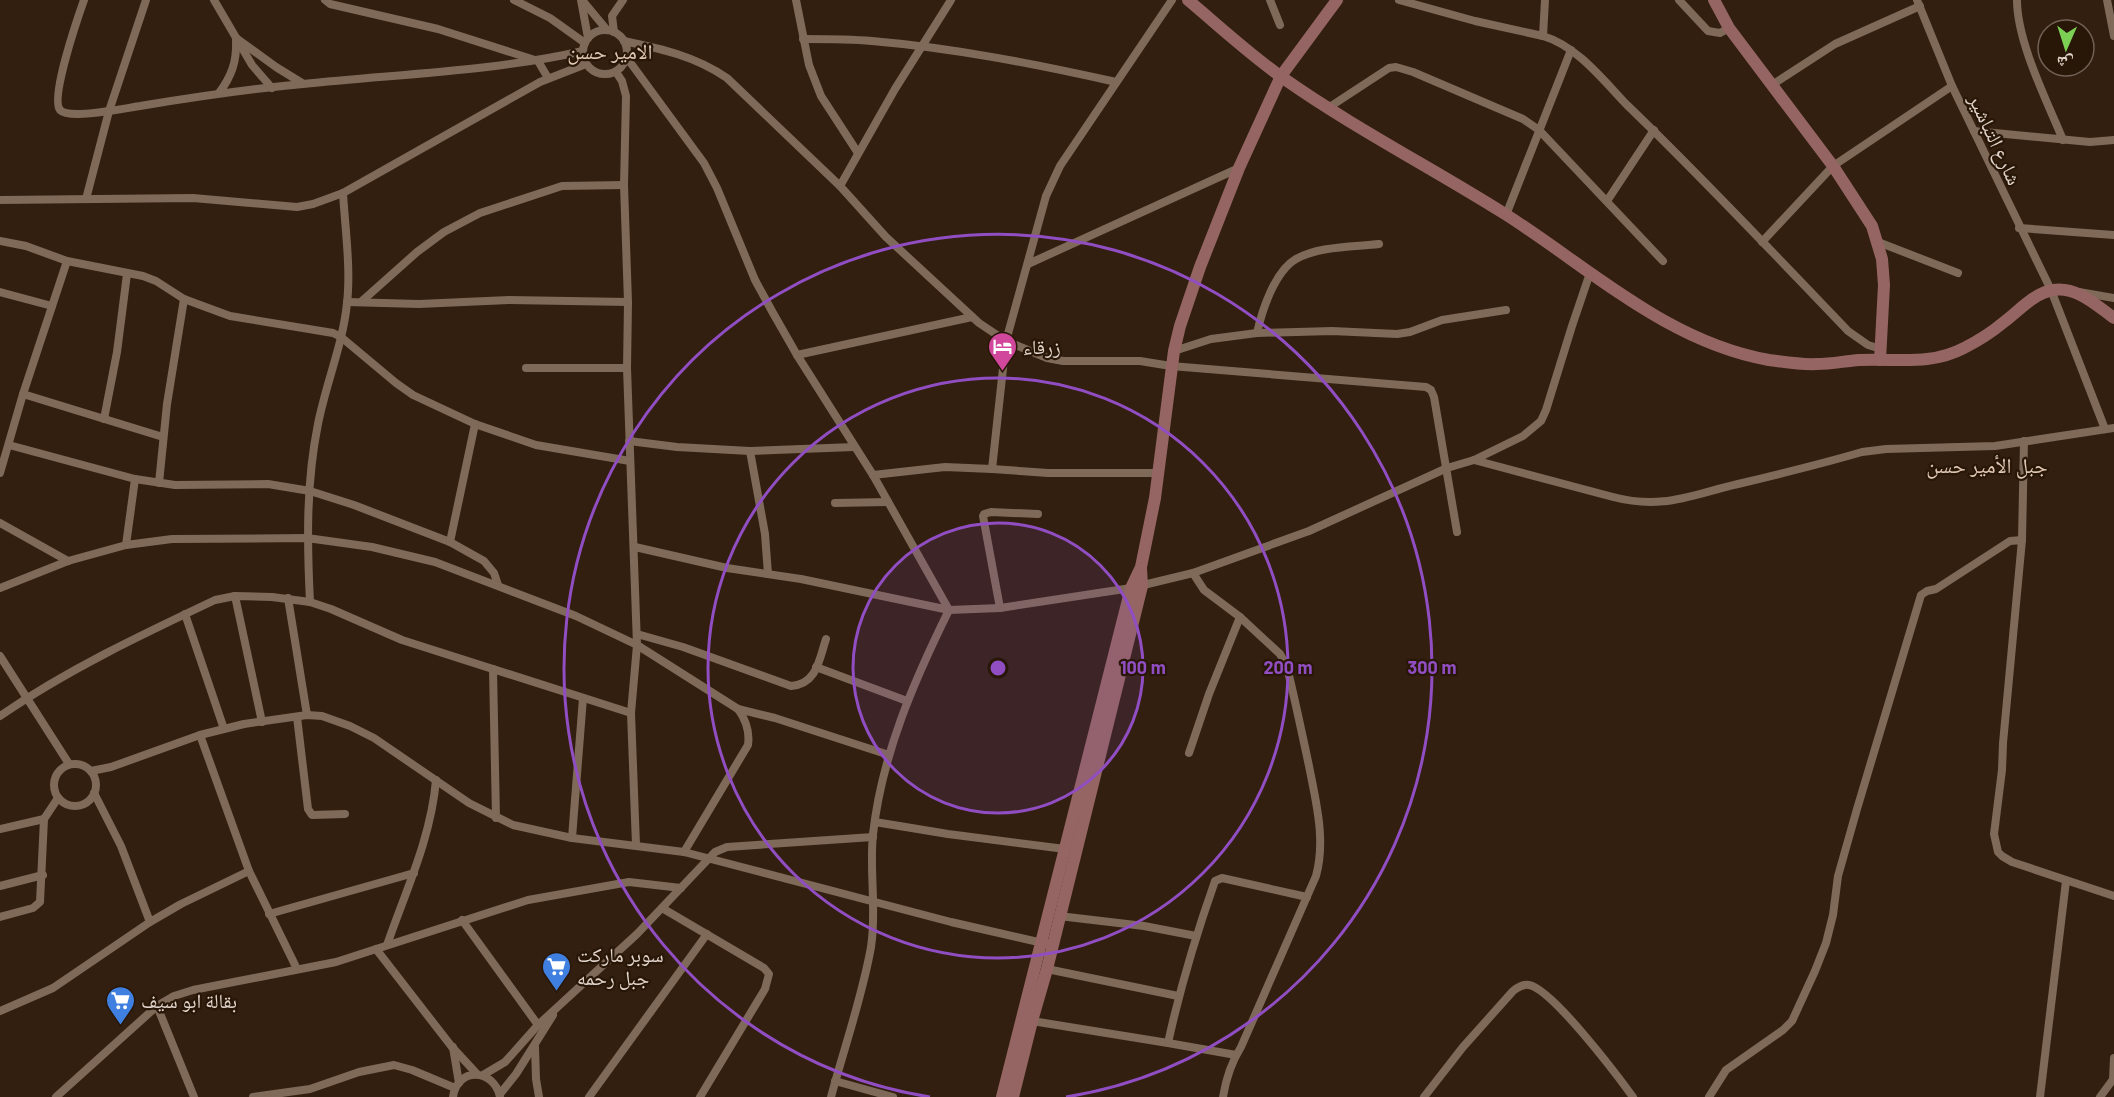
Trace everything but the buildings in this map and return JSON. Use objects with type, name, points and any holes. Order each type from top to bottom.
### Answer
[{"type":"street","points":[[84,0],[59,86],[58,106],[61,111],[69,114],[109,111],[219,93],[303,83],[417,75],[538,61],[585,44],[600,31],[610,31]]},
{"type":"street","points":[[86,199],[109,111],[146,0]]},
{"type":"street","points":[[214,0],[252,65],[272,88]]},
{"type":"street","points":[[326,0],[330,4],[438,29],[538,61],[548,78]]},
{"type":"street","points":[[514,0],[550,18],[585,44]]},
{"type":"street","points":[[582,0],[586,64],[596,73],[603,75],[621,69],[627,58],[628,50],[624,41]]},
{"type":"street","points":[[582,0],[610,31],[624,41],[692,57],[727,78],[840,186],[886,237],[972,317],[1006,341],[1047,358],[1063,361],[1140,361],[1171,366],[1426,387],[1431,390],[1457,532]]},
{"type":"street","points":[[610,31],[612,16],[623,0]]},
{"type":"street","points":[[796,0],[803,39],[820,96],[858,153]]},
{"type":"street","points":[[840,186],[951,0]]},
{"type":"street","points":[[992,469],[1006,341],[1046,196],[1060,166],[1172,0]]},
{"type":"street","points":[[1188,0],[1281,76],[1328,108],[1506,215],[1662,320],[1742,354],[1793,363],[1817,364],[1880,355],[1926,360],[1956,351],[2006,321],[2032,299],[2051,290],[2094,293],[2114,298]]},
{"type":"street","points":[[1270,0],[1280,25]]},
{"type":"street","points":[[1014,1097],[1047,969],[1047,944],[1059,916],[1141,567],[1159,473],[1171,366],[1180,326],[1239,168],[1281,76],[1337,0]]},
{"type":"street","points":[[1399,0],[1475,21],[1554,39],[1572,50],[1654,130],[1848,331],[1880,355]]},
{"type":"street","points":[[1543,36],[1545,0]]},
{"type":"street","points":[[1679,0],[1708,31],[1720,33],[1729,28]]},
{"type":"street","points":[[1714,0],[1729,28],[1861,206],[1878,242],[1884,285],[1880,355]]},
{"type":"street","points":[[2018,0],[2024,39],[2040,86],[2063,140]]},
{"type":"street","points":[[2107,0],[2114,36]]},
{"type":"street","points":[[1772,85],[1835,44],[1918,3]]},
{"type":"street","name":"شارع التباشير","points":[[1918,3],[1952,86],[2051,290],[2110,428]]},
{"type":"street","points":[[219,93],[234,68],[236,38]]},
{"type":"street","points":[[236,38],[303,83]]},
{"type":"street","points":[[803,39],[871,40],[976,54],[1116,82]]},
{"type":"street","points":[[1506,215],[1572,50]]},
{"type":"street","points":[[627,58],[704,163],[717,188],[755,280],[796,355],[873,475],[949,610]]},
{"type":"street","points":[[0,200],[215,199],[279,207],[313,204],[343,193],[548,78],[586,64]]},
{"type":"street","points":[[1328,108],[1389,68],[1396,67],[1495,106],[1523,119],[1539,130],[1663,261]]},
{"type":"street","points":[[616,72],[622,81],[626,96],[624,185],[628,302],[627,368],[637,634],[631,713],[636,845]]},
{"type":"street","points":[[1762,242],[1833,166],[1952,86]]},
{"type":"street","points":[[1607,201],[1654,130]]},
{"type":"street","points":[[1974,131],[2090,142],[2114,140]]},
{"type":"street","points":[[1028,264],[1239,168]]},
{"type":"street","points":[[362,301],[417,252],[444,232],[480,213],[562,186],[624,185]]},
{"type":"street","points":[[310,602],[307,538],[312,458],[318,421],[341,337],[347,302],[343,193]]},
{"type":"street","points":[[2019,228],[2114,235]]},
{"type":"street","points":[[0,241],[26,246],[67,261],[143,276],[156,281],[184,299],[230,316],[324,331],[341,337],[396,383],[413,394],[475,424],[536,445],[630,461]]},
{"type":"street","points":[[1878,242],[1958,273]]},
{"type":"street","points":[[1257,333],[1267,299],[1275,284],[1293,262],[1323,251],[1379,244]]},
{"type":"street","points":[[0,473],[23,394],[67,261]]},
{"type":"street","points":[[635,547],[727,568],[949,610],[1000,608],[1136,587],[1193,573],[1309,531],[1523,436],[1540,421],[1546,410],[1590,273]]},
{"type":"street","points":[[104,418],[117,352],[127,274]]},
{"type":"street","points":[[2072,291],[2091,300],[2114,318]]},
{"type":"street","points":[[0,292],[52,306]]},
{"type":"street","points":[[159,483],[163,437],[184,299]]},
{"type":"street","points":[[347,302],[419,304],[509,300],[628,302]]},
{"type":"street","points":[[1174,351],[1211,339],[1257,333],[1332,330],[1397,334],[1410,332],[1442,320],[1506,310]]},
{"type":"street","points":[[796,355],[972,317]]},
{"type":"street","points":[[526,368],[627,368]]},
{"type":"street","points":[[23,394],[163,437]]},
{"type":"street","points":[[450,542],[475,424]]},
{"type":"street","points":[[1474,459],[1613,497],[1648,503],[1684,498],[1862,452],[1886,449],[1995,446],[2110,428]]},
{"type":"street","points":[[630,441],[750,452],[854,447]]},
{"type":"street","points":[[2024,441],[2022,540],[2002,770],[1994,834],[1996,849],[2002,856],[2066,881],[2114,896]]},
{"type":"street","points":[[9,445],[135,479],[159,483],[175,485],[268,484],[310,491],[354,505],[450,542],[484,561],[494,573],[498,585]]},
{"type":"street","points":[[750,452],[765,534],[768,574]]},
{"type":"street","points":[[873,475],[945,467],[1048,473],[1159,473]]},
{"type":"street","points":[[126,545],[135,479]]},
{"type":"street","points":[[835,503],[888,502]]},
{"type":"street","points":[[1000,608],[982,516],[991,512],[1038,514]]},
{"type":"street","points":[[0,523],[68,561]]},
{"type":"street","points":[[0,588],[68,561],[126,545],[172,539],[307,538],[395,551],[435,562],[576,616],[637,645],[738,709],[776,718],[889,755]]},
{"type":"street","points":[[1708,1097],[1726,1070],[1784,1030],[1792,1021],[1815,971],[1833,915],[1838,876],[1921,596],[1927,591],[1936,589],[2010,541],[2022,540]]},
{"type":"street","points":[[1193,573],[1204,590],[1240,617],[1280,654],[1289,677],[1320,828],[1320,861],[1316,876],[1226,1078],[1223,1097]]},
{"type":"street","points":[[1002,1097],[1047,944],[1065,849],[1136,587]]},
{"type":"street","points":[[0,716],[26,698],[87,663],[215,600],[235,596],[288,598],[310,602],[402,640],[631,713]]},
{"type":"street","points":[[235,596],[262,722]]},
{"type":"street","points":[[288,598],[307,715]]},
{"type":"street","points":[[831,1097],[867,963],[873,928],[873,837],[889,755],[907,701],[949,610]]},
{"type":"street","points":[[185,614],[224,729]]},
{"type":"street","points":[[1189,753],[1209,694],[1240,617]]},
{"type":"street","points":[[637,634],[683,647],[790,686],[802,686],[809,681],[826,639]]},
{"type":"street","points":[[0,656],[69,764]]},
{"type":"street","points":[[816,667],[907,701]]},
{"type":"street","points":[[493,669],[496,818]]},
{"type":"street","points":[[572,838],[583,698]]},
{"type":"street","points":[[684,852],[748,745],[747,725],[738,709]]},
{"type":"street","points":[[91,771],[111,767],[200,735],[224,729],[307,715],[322,716],[374,738],[470,803],[513,825],[572,838],[684,852],[1047,944]]},
{"type":"street","points":[[297,717],[308,809],[312,815],[345,814]]},
{"type":"street","points":[[200,735],[249,871],[297,969]]},
{"type":"street","points":[[69,764],[81,765],[91,771],[96,782],[94,793],[88,802],[78,806],[67,805],[58,798],[54,789],[55,778],[60,769],[69,764]]},
{"type":"street","points":[[387,945],[424,844],[432,812],[436,780]]},
{"type":"street","points":[[94,793],[121,846],[150,922]]},
{"type":"street","points":[[0,917],[33,908],[38,905],[42,897],[44,819],[58,798]]},
{"type":"street","points":[[0,829],[44,819]]},
{"type":"street","points":[[875,822],[1065,849]]},
{"type":"street","points":[[444,1097],[470,1075],[480,1075],[505,1062],[537,1025],[610,959],[662,908],[707,858],[716,852],[727,847],[873,837]]},
{"type":"street","points":[[0,1011],[53,988],[150,922],[181,904],[249,871]]},
{"type":"street","points":[[269,914],[414,873]]},
{"type":"street","points":[[0,886],[42,875]]},
{"type":"street","points":[[1168,1043],[1178,996],[1215,881],[1218,879],[1307,897]]},
{"type":"street","points":[[2040,1097],[2066,881]]},
{"type":"street","points":[[56,1097],[157,1006],[174,996],[193,990],[336,962],[528,900],[620,883],[637,882],[681,888]]},
{"type":"street","points":[[662,908],[764,968],[769,974],[765,989],[700,1097]]},
{"type":"street","points":[[1059,916],[1144,926],[1196,936]]},
{"type":"street","points":[[462,920],[537,1025]]},
{"type":"street","points":[[589,1097],[707,934]]},
{"type":"street","points":[[376,949],[452,1047],[480,1075],[495,1082],[500,1096]]},
{"type":"street","points":[[1047,969],[1178,996]]},
{"type":"street","points":[[1424,1097],[1463,1047],[1513,991],[1522,985],[1528,985],[1546,994],[1611,1067],[1634,1097]]},
{"type":"street","points":[[157,1006],[194,1097]]},
{"type":"street","points":[[500,1096],[535,1046],[556,1008]]},
{"type":"street","points":[[1032,1021],[1236,1055]]},
{"type":"street","points":[[535,1046],[539,1097]]},
{"type":"street","points":[[452,1047],[455,1090]]},
{"type":"street","points":[[2100,1097],[2113,1079],[2114,1058]]},
{"type":"street","points":[[253,1097],[311,1093],[359,1071],[394,1065],[412,1070],[455,1090]]},
{"type":"street","points":[[836,1081],[893,1097]]},
{"type":"place","name":"زرقاء","points":[[1002,372]]},
{"type":"place","name":"سوبر ماركت جبل رحمه","points":[[556,992]]},
{"type":"place","name":"بقالة ابو سيف","points":[[120,1026]]},
{"type":"district","name":"الامير حسن","points":[[610,50]]},
{"type":"district","name":"جبل الأمير حسن","points":[[1987,464]]}]
